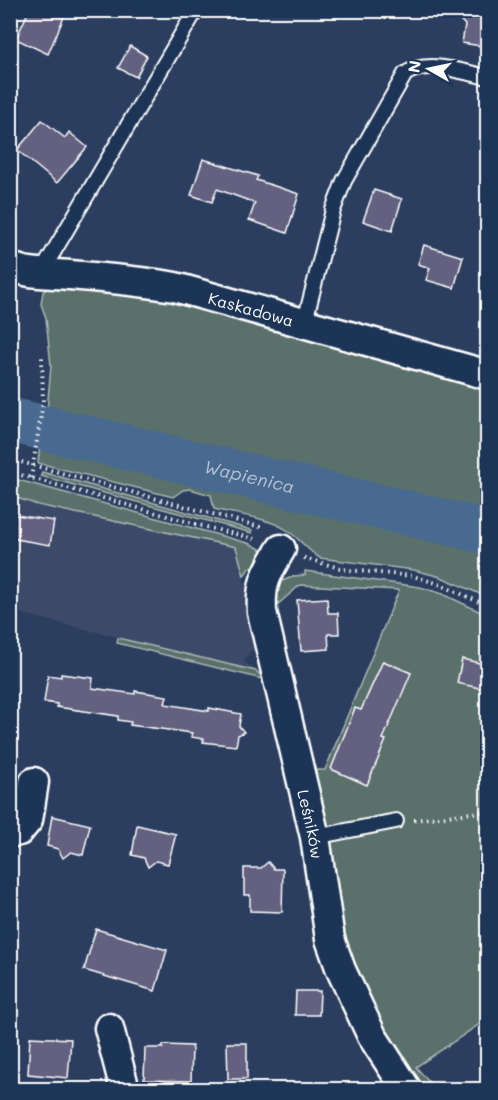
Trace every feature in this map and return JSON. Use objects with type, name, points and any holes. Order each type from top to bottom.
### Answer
[{"type":"street","name":"Kaskadowa","points":[[10,266],[41,273],[144,281],[175,287],[488,375]]},
{"type":"street","name":"Leśników","points":[[281,549],[266,574],[261,589],[262,612],[315,837],[330,939],[341,970],[372,1036],[407,1089]]},
{"type":"street","points":[[10,833],[19,831],[28,819],[34,782]]},
{"type":"street","points":[[109,1028],[125,1089]]},
{"type":"lane","points":[[41,273],[196,10]]},
{"type":"lane","points":[[304,325],[333,210],[344,181],[405,74],[415,68],[429,66],[488,77]]},
{"type":"lane","points":[[315,837],[396,821]]},
{"type":"path","points":[[31,478],[41,415],[42,355]]},
{"type":"path","points":[[10,459],[268,529],[281,549]]},
{"type":"path","points":[[10,472],[210,528],[254,538],[301,557],[347,570],[413,576],[439,584],[488,606]]},
{"type":"path","points":[[396,821],[488,811]]},
{"type":"shaded area","points":[[10,496],[38,505],[236,547],[259,642],[243,661],[256,671],[11,611]]},
{"type":"green space","points":[[114,284],[487,381],[487,520],[46,422],[51,366],[46,318],[41,304],[43,292],[51,285]]},
{"type":"green space","points":[[41,435],[487,545],[487,597],[441,577],[414,570],[320,558],[291,533],[279,526],[261,519],[214,509],[211,495],[190,489],[183,490],[173,497],[38,463]]},
{"type":"green space","points":[[42,472],[252,530],[252,533],[41,476]]},
{"type":"green space","points":[[11,478],[251,544],[262,550],[264,555],[261,564],[249,568],[244,576],[236,547],[38,505],[11,496]]},
{"type":"green space","points":[[305,571],[420,587],[443,594],[487,615],[487,1019],[416,1067],[435,1089],[420,1089],[381,1032],[339,932],[269,607],[280,582],[294,576],[305,575]],"holes":[[[300,585],[399,590],[325,770],[314,770],[276,606]]]},
{"type":"green space","points":[[118,638],[256,671],[266,680],[117,643]]},
{"type":"building","points":[[29,10],[67,10],[48,54],[16,39]]},
{"type":"building","points":[[451,10],[488,10],[488,47],[462,43],[465,25]]},
{"type":"building","points":[[130,46],[147,56],[136,77],[118,68]]},
{"type":"building","points":[[42,120],[65,138],[69,132],[87,147],[57,183],[17,150]]},
{"type":"building","points":[[203,159],[258,176],[256,180],[299,194],[287,233],[249,220],[255,203],[217,189],[212,202],[191,195]]},
{"type":"building","points":[[374,190],[402,199],[392,231],[363,221]]},
{"type":"building","points":[[424,245],[463,257],[454,288],[426,280],[430,268],[418,264]]},
{"type":"building","points":[[10,514],[54,521],[50,545],[10,538]]},
{"type":"building","points":[[327,598],[328,613],[338,613],[339,634],[328,634],[329,649],[301,651],[297,600]]},
{"type":"building","points":[[462,659],[488,665],[488,690],[457,683]]},
{"type":"building","points":[[383,661],[411,673],[383,739],[386,740],[367,785],[331,769],[355,708],[361,710]]},
{"type":"building","points":[[61,674],[93,678],[92,688],[167,696],[165,704],[241,714],[239,726],[244,732],[238,735],[236,746],[203,742],[204,739],[191,737],[192,733],[130,725],[131,722],[118,720],[118,716],[57,707],[57,704],[44,702],[48,675],[61,677]]},
{"type":"building","points":[[52,816],[90,825],[83,855],[71,852],[63,858],[58,849],[47,846]]},
{"type":"building","points":[[137,825],[176,834],[168,864],[156,861],[148,867],[144,858],[132,855]]},
{"type":"building","points":[[268,862],[274,869],[283,869],[282,912],[250,911],[250,895],[244,895],[244,868],[261,868]]},
{"type":"building","points":[[96,929],[167,950],[155,991],[84,970]]},
{"type":"building","points":[[296,991],[320,991],[319,1015],[295,1015]]},
{"type":"building","points":[[30,1037],[71,1039],[68,1078],[28,1074]]},
{"type":"building","points":[[227,1043],[247,1043],[247,1079],[228,1079]]},
{"type":"building","points":[[163,1045],[192,1046],[191,1081],[144,1080],[145,1048],[163,1048]]},
{"type":"waterway","name":"Wapienica","points":[[10,420],[488,532]]}]
